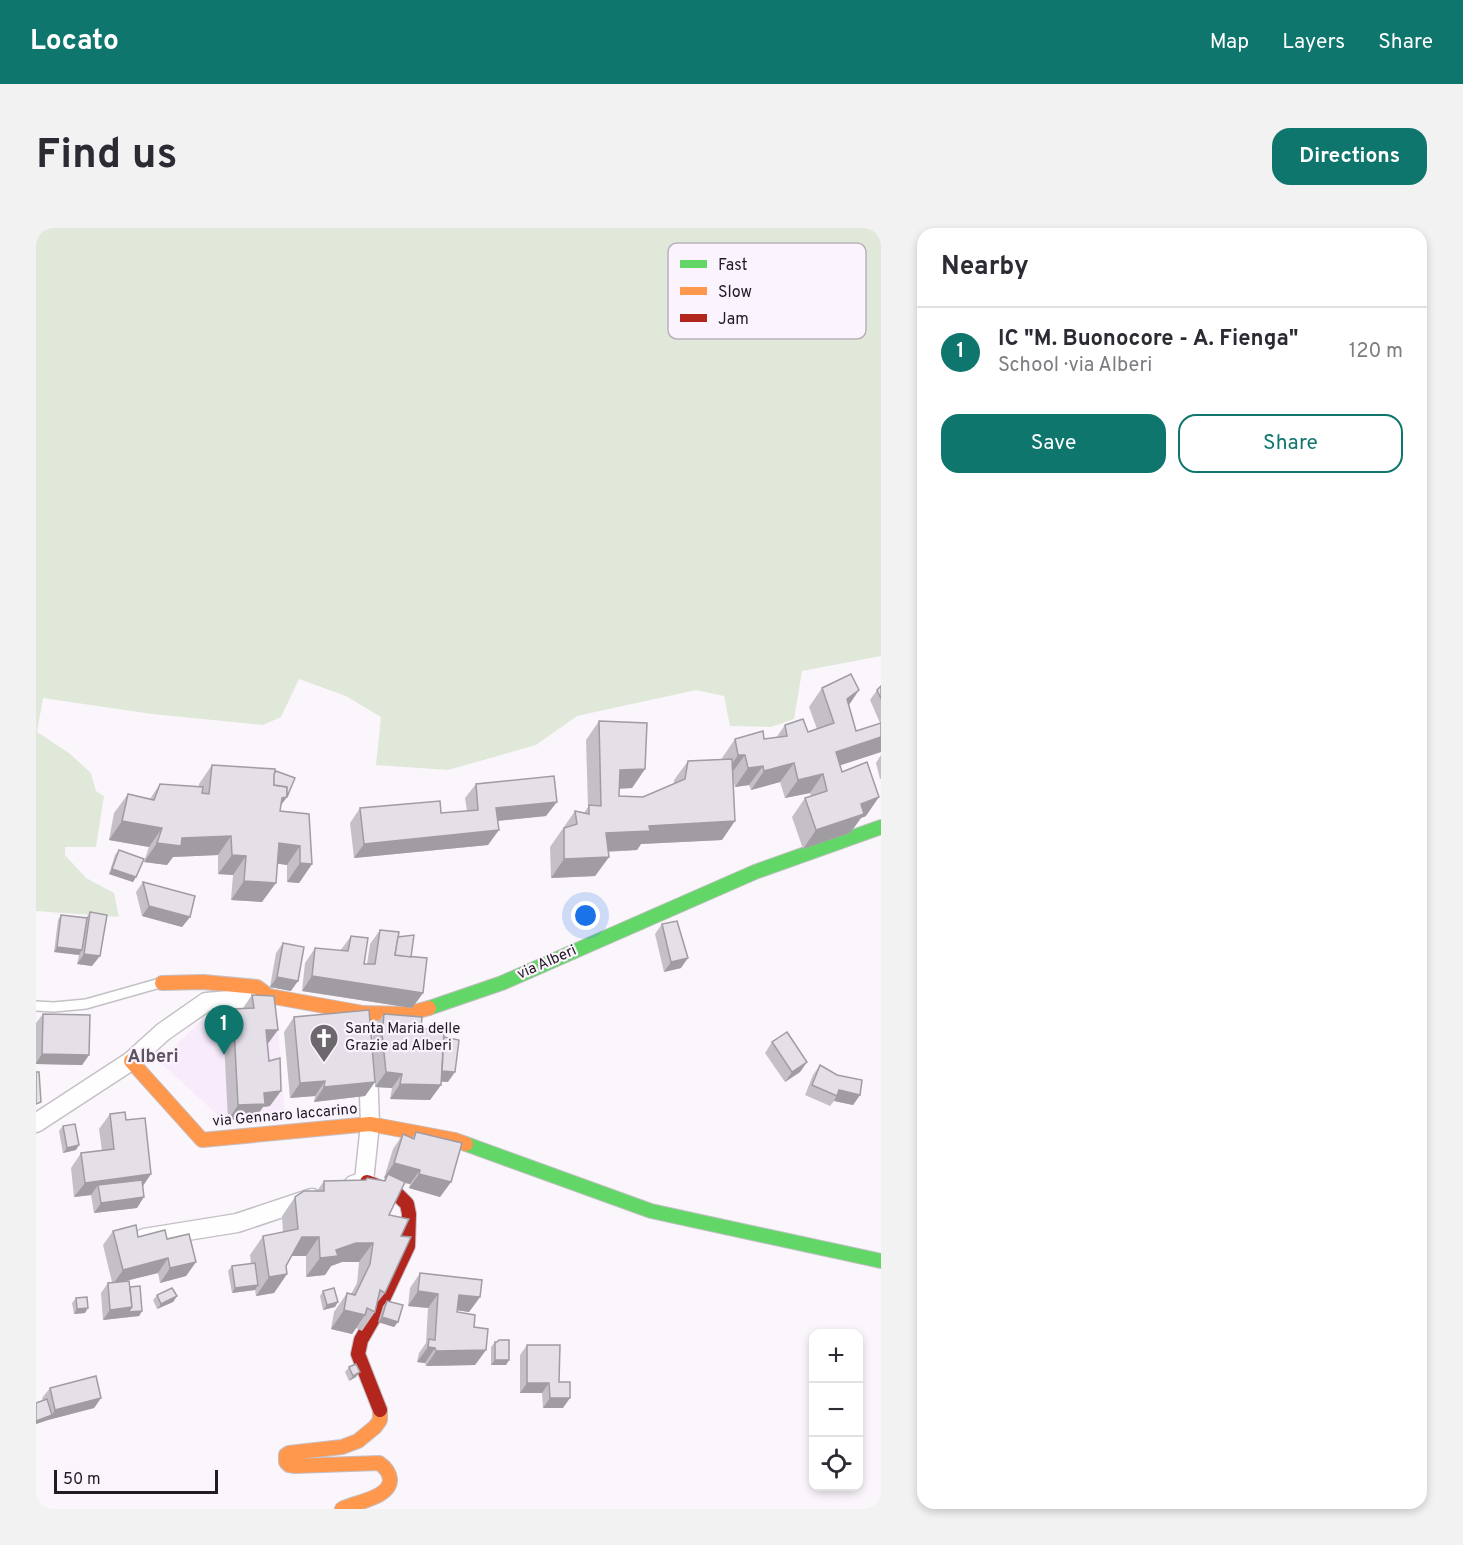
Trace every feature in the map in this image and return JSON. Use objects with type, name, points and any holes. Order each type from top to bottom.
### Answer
[{"type":"street","name":"via Alberi","points":[[36,1123],[131,1061],[163,1032],[206,1002],[269,996],[363,1013],[407,1014],[502,983],[755,872],[881,827]]},
{"type":"street","name":"via Alberi","points":[[162,983],[203,982],[257,987],[269,996]]},
{"type":"street","points":[[363,1013],[370,1124],[364,1181]]},
{"type":"street","name":"via Gennaro Iaccarino","points":[[131,1061],[202,1140],[370,1124]]},
{"type":"street","points":[[370,1124],[455,1140],[651,1211],[881,1261]]},
{"type":"street","points":[[136,1239],[237,1223],[364,1181],[398,1194],[407,1204],[408,1246],[361,1340],[358,1354],[380,1410],[380,1420],[375,1427],[358,1440],[342,1447],[289,1453],[285,1459],[289,1465],[295,1466],[379,1463],[386,1467],[390,1474],[388,1489],[379,1495],[347,1505],[342,1509]]},
{"type":"lane","name":"via Alberi","points":[[36,1006],[86,1004],[162,983]]},
{"type":"shaded area","points":[[276,1001],[285,1115],[224,1121],[160,1062],[214,1007]]},
{"type":"green space","points":[[36,228],[881,228],[881,656],[802,671],[794,719],[771,727],[730,726],[724,696],[696,690],[577,716],[536,745],[448,770],[376,765],[381,717],[346,696],[299,679],[281,717],[263,725],[152,714],[43,698],[37,732],[69,753],[91,773],[96,791],[104,796],[96,847],[65,847],[65,855],[86,878],[114,893],[119,917],[36,911]]},
{"type":"building","points":[[851,674],[859,690],[847,699],[856,731],[881,723],[881,737],[836,752],[842,772],[867,762],[879,797],[861,804],[864,814],[816,830],[805,798],[827,791],[823,774],[798,780],[794,763],[764,771],[763,766],[748,768],[745,755],[738,755],[735,739],[763,731],[764,739],[787,736],[785,725],[803,719],[808,732],[834,723],[822,688]]},
{"type":"building","points":[[881,686],[881,699],[877,690]]},
{"type":"building","points":[[599,721],[647,723],[645,769],[620,770],[619,796],[643,797],[685,779],[688,761],[732,759],[735,821],[649,826],[650,831],[606,833],[609,857],[564,859],[564,828],[577,824],[575,811],[589,814],[589,805],[601,806]]},
{"type":"building","points":[[212,765],[275,769],[274,785],[287,787],[287,797],[282,798],[280,811],[309,814],[312,864],[300,863],[300,846],[279,843],[276,883],[244,881],[246,856],[232,855],[231,836],[182,838],[181,846],[157,843],[162,828],[122,821],[128,794],[154,800],[160,784],[203,787],[202,793],[209,794]]},
{"type":"building","points":[[276,771],[295,778],[287,797],[287,787],[274,785]]},
{"type":"building","points":[[554,776],[557,802],[496,808],[499,830],[364,844],[360,808],[440,801],[441,813],[478,810],[476,784]]},
{"type":"building","points":[[119,850],[144,859],[136,877],[112,869]]},
{"type":"building","points":[[143,882],[195,896],[190,917],[149,906]]},
{"type":"building","points":[[90,912],[107,915],[100,956],[84,954]]},
{"type":"building","points":[[61,915],[87,918],[82,950],[57,947]]},
{"type":"building","points":[[677,921],[688,958],[671,962],[662,924]]},
{"type":"building","points":[[380,930],[399,932],[395,955],[427,958],[423,993],[312,976],[315,948],[348,951],[351,936],[368,938],[364,964],[375,964]]},
{"type":"building","points":[[414,935],[411,957],[395,955],[398,937]]},
{"type":"building","points":[[283,943],[304,947],[298,981],[277,977]]},
{"type":"building","points":[[252,995],[274,996],[278,1030],[266,1030],[269,1061],[280,1058],[281,1091],[264,1093],[265,1104],[238,1105],[233,1009],[254,1008]]},
{"type":"building","name":"Santa Maria delle Grazie ad Alberi","points":[[369,1010],[375,1082],[324,1087],[325,1081],[300,1083],[294,1017]]},
{"type":"building","points":[[43,1014],[90,1015],[89,1055],[42,1054]]},
{"type":"building","points":[[384,1014],[422,1017],[421,1028],[444,1032],[441,1085],[400,1084],[402,1074],[386,1072],[382,1034]]},
{"type":"building","points":[[787,1032],[807,1062],[792,1072],[772,1042]]},
{"type":"building","points":[[444,1037],[459,1040],[455,1072],[442,1071]]},
{"type":"building","points":[[820,1065],[837,1075],[862,1080],[860,1095],[839,1090],[837,1096],[812,1085]]},
{"type":"building","points":[[36,1072],[39,1072],[41,1102],[36,1104]]},
{"type":"building","points":[[125,1112],[126,1120],[145,1118],[151,1174],[85,1183],[81,1153],[114,1149],[110,1114]]},
{"type":"building","points":[[75,1124],[79,1145],[67,1148],[63,1126]]},
{"type":"building","points":[[416,1132],[462,1143],[451,1182],[419,1174],[420,1170],[394,1163],[403,1134],[414,1139]]},
{"type":"building","points":[[388,1174],[405,1182],[389,1215],[409,1219],[401,1236],[411,1237],[385,1293],[380,1290],[375,1312],[367,1308],[365,1315],[344,1310],[347,1293],[355,1295],[370,1264],[373,1243],[356,1243],[336,1250],[338,1256],[320,1258],[319,1237],[302,1237],[286,1266],[287,1274],[269,1277],[263,1236],[298,1229],[295,1197],[304,1191],[324,1191],[324,1181],[366,1180],[367,1178],[385,1181]]},
{"type":"building","points":[[142,1180],[144,1197],[101,1203],[98,1185]]},
{"type":"building","points":[[136,1225],[138,1237],[165,1230],[167,1239],[189,1234],[196,1262],[170,1268],[168,1258],[123,1270],[113,1231]]},
{"type":"building","points":[[255,1263],[258,1285],[235,1288],[232,1266]]},
{"type":"building","points":[[420,1273],[482,1280],[480,1297],[459,1295],[457,1312],[475,1315],[474,1327],[488,1329],[486,1350],[436,1351],[435,1348],[428,1347],[429,1339],[435,1340],[438,1294],[418,1291]]},
{"type":"building","points":[[129,1281],[132,1307],[110,1310],[108,1283]]},
{"type":"building","points":[[140,1286],[142,1311],[128,1312],[132,1307],[130,1287]]},
{"type":"building","points":[[172,1288],[177,1296],[161,1304],[157,1295]]},
{"type":"building","points":[[334,1288],[338,1302],[327,1305],[323,1291]]},
{"type":"building","points":[[87,1297],[88,1308],[77,1309],[76,1298]]},
{"type":"building","points":[[387,1301],[403,1305],[398,1322],[382,1317]]},
{"type":"building","points":[[509,1340],[509,1360],[495,1360],[495,1342]]},
{"type":"building","points":[[527,1345],[560,1345],[559,1382],[570,1382],[570,1398],[550,1398],[549,1383],[527,1383]]},
{"type":"building","points":[[356,1364],[360,1372],[353,1376],[349,1367]]},
{"type":"building","points":[[96,1376],[101,1398],[55,1410],[50,1388]]},
{"type":"building","points":[[47,1399],[52,1415],[36,1421],[36,1403]]},
{"type":"traffic: fast","points":[[429,1008],[502,983],[755,872],[881,827]]},
{"type":"traffic: fast","points":[[466,1144],[651,1211],[881,1261]]},
{"type":"traffic: slow","points":[[162,983],[203,982],[257,987],[269,996],[363,1013],[407,1014],[429,1008]]},
{"type":"traffic: slow","points":[[131,1061],[202,1140],[370,1124],[466,1144]]},
{"type":"traffic: slow","points":[[342,1509],[385,1491],[390,1479],[385,1468],[379,1463],[295,1466],[286,1462],[286,1455],[342,1447],[358,1441],[380,1420],[380,1410]]},
{"type":"traffic: jam","points":[[367,1182],[398,1195],[407,1204],[409,1214],[408,1246],[361,1340],[358,1354],[380,1410]]},
{"type":"place","name":"IC \"M. Buonocore - A. Fienga\"","points":[[224,1055]]},
{"type":"place","name":"Santa Maria delle Grazie ad Alberi","points":[[324,1064]]},
{"type":"district","name":"Alberi","points":[[153,1057]]}]
